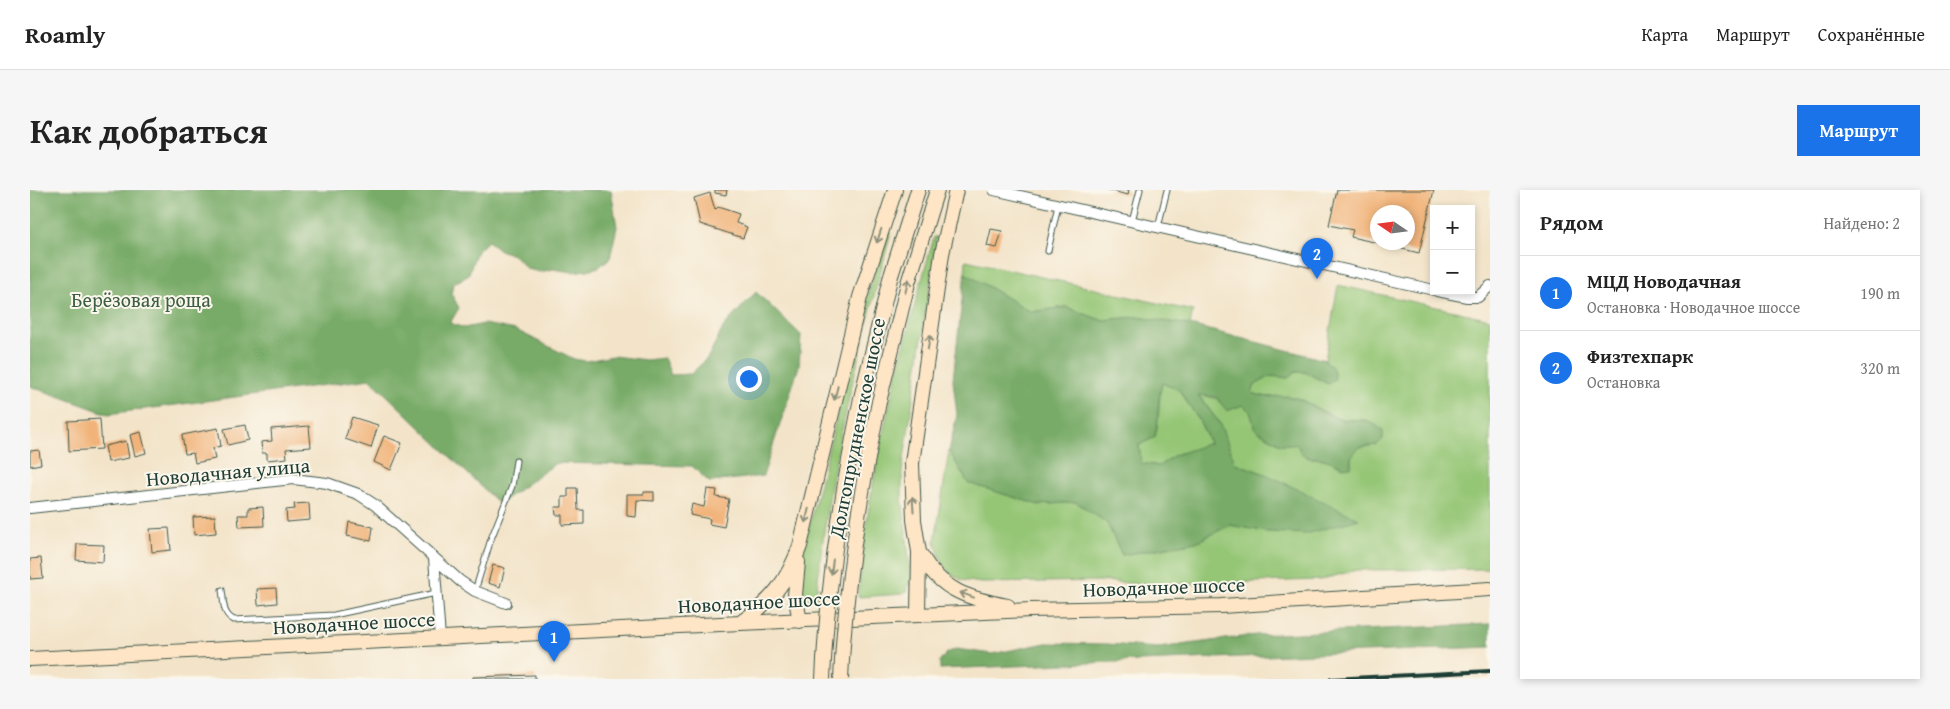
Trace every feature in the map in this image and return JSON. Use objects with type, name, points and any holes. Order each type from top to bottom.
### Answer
[{"type":"street","points":[[740,623],[780,588],[792,568],[800,546],[860,297],[895,190]]},
{"type":"street","name":"Долгопрудненское шоссе","points":[[823,679],[830,574],[839,511],[861,398],[890,279],[918,190]]},
{"type":"street","name":"Долгопрудненское шоссе","points":[[841,679],[849,576],[857,514],[879,402],[908,283],[937,190]]},
{"type":"street","points":[[918,615],[920,589],[919,552],[914,520],[912,463],[942,254],[956,190]]},
{"type":"street","points":[[994,190],[1019,193],[1058,205],[1430,290]]},
{"type":"street","points":[[1464,295],[1478,297],[1490,286]]},
{"type":"street","name":"Новодачная улица","points":[[30,508],[293,480],[312,480],[358,494],[375,505],[474,591],[506,603]]},
{"type":"street","points":[[800,546],[795,596],[800,621]]},
{"type":"street","points":[[919,552],[930,571],[943,583],[960,593],[989,602],[1031,610]]},
{"type":"street","points":[[434,558],[440,638]]},
{"type":"street","name":"Новодачное шоссе","points":[[30,659],[918,615],[1031,610],[1221,606],[1490,589]]},
{"type":"lane","points":[[1132,221],[1140,190]]},
{"type":"lane","points":[[1158,227],[1167,190]]},
{"type":"lane","points":[[1048,251],[1058,205]]},
{"type":"lane","points":[[474,591],[491,538],[512,486],[516,461]]},
{"type":"lane","points":[[222,590],[224,610],[228,617],[234,620],[334,615],[437,593]]},
{"type":"green space","name":"Берёзовая роща","points":[[30,190],[611,190],[617,227],[610,258],[599,267],[587,270],[572,272],[553,269],[540,272],[527,269],[515,256],[500,250],[488,241],[476,253],[468,276],[454,283],[451,293],[459,308],[450,323],[464,328],[484,324],[516,330],[574,359],[586,361],[613,356],[646,360],[664,358],[671,375],[691,374],[708,357],[724,326],[756,292],[801,335],[799,366],[763,476],[709,482],[692,466],[556,463],[499,504],[370,379],[108,414],[30,386]]},
{"type":"green space","points":[[887,232],[891,233],[856,369],[836,461],[821,554],[816,600],[807,600],[802,593],[804,579],[799,576],[806,539],[864,308]]},
{"type":"green space","points":[[934,237],[937,237],[902,472],[902,498],[912,584],[907,585],[906,592],[903,594],[858,597],[869,505],[877,460],[909,326]]},
{"type":"green space","points":[[966,260],[1193,311],[1190,325],[1137,317],[1101,320],[1066,307],[1031,312],[965,273]]},
{"type":"green space","points":[[965,273],[1031,312],[1066,307],[1101,320],[1137,317],[1190,325],[1325,360],[1333,369],[1335,379],[1328,384],[1305,372],[1295,372],[1288,378],[1271,376],[1255,385],[1252,393],[1264,396],[1297,398],[1333,417],[1370,422],[1383,430],[1383,439],[1377,445],[1359,447],[1351,457],[1351,467],[1344,466],[1322,458],[1306,456],[1297,444],[1280,444],[1256,430],[1250,412],[1243,405],[1227,411],[1216,397],[1198,395],[1220,424],[1235,463],[1268,475],[1359,519],[1306,534],[1268,532],[1230,525],[1196,542],[1122,555],[1107,523],[1076,502],[1039,505],[968,483],[949,451],[957,415],[953,380]],"holes":[[[1162,383],[1179,390],[1199,420],[1210,443],[1175,455],[1159,466],[1141,463],[1139,445],[1155,437]]]},
{"type":"green space","points":[[1338,285],[1490,319],[1490,569],[1356,570],[1320,580],[1153,585],[1103,581],[981,583],[962,580],[949,573],[940,557],[935,541],[949,451],[968,483],[1039,505],[1076,502],[1107,523],[1122,555],[1196,542],[1230,525],[1268,532],[1268,475],[1235,463],[1220,424],[1198,394],[1243,405],[1250,412],[1256,430],[1280,444],[1298,444],[1308,458],[1326,459],[1342,467],[1351,466],[1351,457],[1359,447],[1377,445],[1368,420],[1339,419],[1297,398],[1288,396],[1269,398],[1252,393],[1255,385],[1271,376],[1288,378],[1295,372],[1305,372],[1328,384],[1333,369],[1325,360]]},
{"type":"green space","points":[[1162,383],[1179,390],[1199,420],[1210,444],[1175,455],[1159,466],[1141,463],[1139,445],[1155,437]]},
{"type":"green space","points":[[1490,624],[1490,647],[940,669],[940,661],[947,653],[956,649],[992,654],[1046,643],[1107,644],[1158,648],[1256,635]]},
{"type":"building","points":[[715,190],[727,190],[726,195],[715,193]]},
{"type":"building","points":[[1108,190],[1129,190],[1128,195]]},
{"type":"building","points":[[1337,190],[1434,190],[1419,253],[1406,250],[1415,250],[1415,205],[1370,205],[1370,241],[1351,237],[1353,230],[1329,225]]},
{"type":"building","points":[[710,193],[715,210],[718,207],[739,214],[736,223],[747,227],[743,238],[700,224],[694,198]]},
{"type":"building","points":[[991,229],[1002,231],[997,248],[987,246]]},
{"type":"building","points":[[352,417],[378,425],[371,448],[345,439]]},
{"type":"building","points":[[100,419],[102,449],[69,451],[68,421]]},
{"type":"building","points":[[245,425],[248,440],[228,445],[224,429]]},
{"type":"building","points":[[309,426],[311,447],[286,449],[287,458],[267,460],[267,453],[262,453],[261,442],[272,441],[271,429]]},
{"type":"building","points":[[218,428],[221,446],[213,448],[215,459],[195,463],[193,453],[185,454],[182,435]]},
{"type":"building","points":[[141,432],[146,453],[135,456],[130,435]]},
{"type":"building","points":[[384,436],[402,443],[391,470],[374,462]]},
{"type":"building","points":[[126,441],[129,458],[108,462],[105,446]]},
{"type":"building","points":[[39,450],[41,464],[30,466],[30,451]]},
{"type":"building","points":[[568,488],[577,488],[578,510],[584,510],[584,524],[562,525],[562,515],[556,515],[555,507],[562,507],[562,497],[568,497]]},
{"type":"building","points":[[707,489],[717,490],[716,497],[729,499],[724,527],[709,524],[710,519],[690,515],[692,504],[704,507]]},
{"type":"building","points":[[644,492],[654,492],[654,501],[637,500],[636,517],[627,516],[627,494],[644,494]]},
{"type":"building","points":[[309,503],[310,520],[287,522],[286,510],[295,509],[294,504]]},
{"type":"building","points":[[263,507],[264,526],[239,527],[238,515],[248,515],[248,508]]},
{"type":"building","points":[[215,516],[216,533],[194,535],[193,517]]},
{"type":"building","points":[[349,522],[373,527],[371,541],[347,536]]},
{"type":"building","points":[[169,528],[171,550],[152,552],[150,529]]},
{"type":"building","points":[[77,544],[104,545],[103,562],[76,560]]},
{"type":"building","points":[[41,558],[43,578],[30,579],[30,559]]},
{"type":"building","points":[[493,565],[505,568],[500,587],[488,583]]},
{"type":"building","points":[[276,588],[277,603],[258,605],[257,589]]},
{"type":"building","points":[[535,675],[535,679],[473,679],[473,677]]},
{"type":"railway","points":[[1331,679],[1490,671]]},
{"type":"place","name":"Физтехпарк","points":[[1317,279]]},
{"type":"place","name":"МЦД Новодачная","points":[[554,662]]}]
